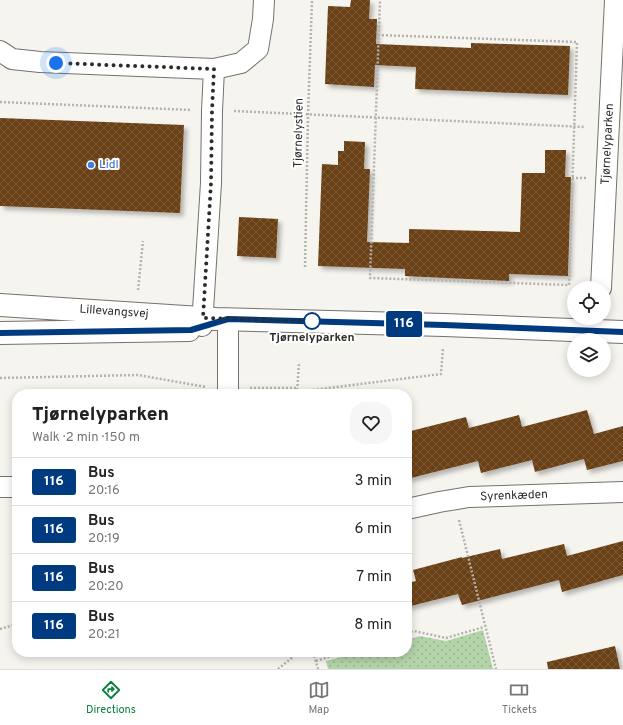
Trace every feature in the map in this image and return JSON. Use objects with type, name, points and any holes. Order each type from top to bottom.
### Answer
[{"type":"street","points":[[0,51],[12,58],[40,62],[214,69],[241,63],[258,50],[263,19],[264,0]]},
{"type":"street","name":"Tjørnelyparken","points":[[601,281],[615,0]]},
{"type":"street","points":[[202,322],[211,183],[214,69]]},
{"type":"street","name":"Lillevangsvej","points":[[0,305],[202,322],[228,319],[444,325],[567,325]]},
{"type":"street","points":[[228,319],[228,389]]},
{"type":"street","name":"Lillevangsvej","points":[[0,333],[191,330],[202,322]]},
{"type":"street","name":"Lillevangsvej","points":[[599,325],[623,332]]},
{"type":"street","points":[[0,487],[12,487]]},
{"type":"street","name":"Syrenkæden","points":[[412,508],[469,497],[623,492]]},
{"type":"path","name":"Tjørnelystien","points":[[305,267],[312,0]]},
{"type":"path","points":[[378,35],[577,42],[569,285],[370,278],[378,35],[380,0]]},
{"type":"path","points":[[0,102],[585,127]]},
{"type":"path","points":[[131,290],[138,290],[143,242]]},
{"type":"path","points":[[327,389],[441,374],[442,361]]},
{"type":"path","points":[[250,388],[298,388],[299,362]]},
{"type":"path","points":[[0,378],[138,375],[207,388]]},
{"type":"path","points":[[469,497],[458,515],[484,627],[496,669]]},
{"type":"path","points":[[0,629],[12,625]]},
{"type":"path","points":[[412,632],[446,638],[484,627]]},
{"type":"path","points":[[278,669],[293,657]]},
{"type":"path","points":[[315,657],[318,669]]},
{"type":"path","points":[[316,661],[329,657]]},
{"type":"green space","points":[[483,630],[493,669],[328,669],[326,661],[341,657],[412,657],[412,638],[420,636],[446,641]]},
{"type":"building","points":[[351,0],[370,0],[369,19],[377,19],[376,44],[471,48],[471,43],[570,46],[568,95],[415,89],[416,67],[375,65],[374,87],[325,84],[328,6],[350,7]]},
{"type":"building","name":"Lidl","points":[[0,118],[184,125],[180,213],[0,206]]},
{"type":"building","points":[[344,141],[365,142],[364,169],[370,169],[367,242],[409,243],[409,229],[520,232],[522,173],[545,173],[545,150],[566,150],[565,177],[571,177],[568,276],[509,274],[509,281],[405,276],[405,269],[318,266],[322,164],[338,165],[338,151],[344,151]]},
{"type":"building","points":[[239,217],[278,219],[276,258],[237,256]]},
{"type":"building","points":[[587,410],[594,434],[623,426],[623,461],[587,470],[584,459],[535,472],[532,460],[481,473],[478,461],[412,478],[412,431],[466,417],[469,428],[519,415],[522,427]]},
{"type":"building","points":[[623,541],[623,575],[562,592],[559,580],[462,605],[458,594],[412,606],[412,582],[416,581],[413,570],[500,549],[502,559],[564,544],[567,556]]},
{"type":"building","points":[[615,646],[620,669],[548,669],[547,662]]},
{"type":"bus line","name":"116","points":[[0,333],[191,330],[228,319],[623,332]]},
{"type":"place","name":"Lidl","points":[[91,165]]},
{"type":"place","name":"Tjørnelyparken","points":[[312,321]]},
{"type":"route","points":[[56,63],[214,69],[211,183],[203,318],[312,321]]}]
